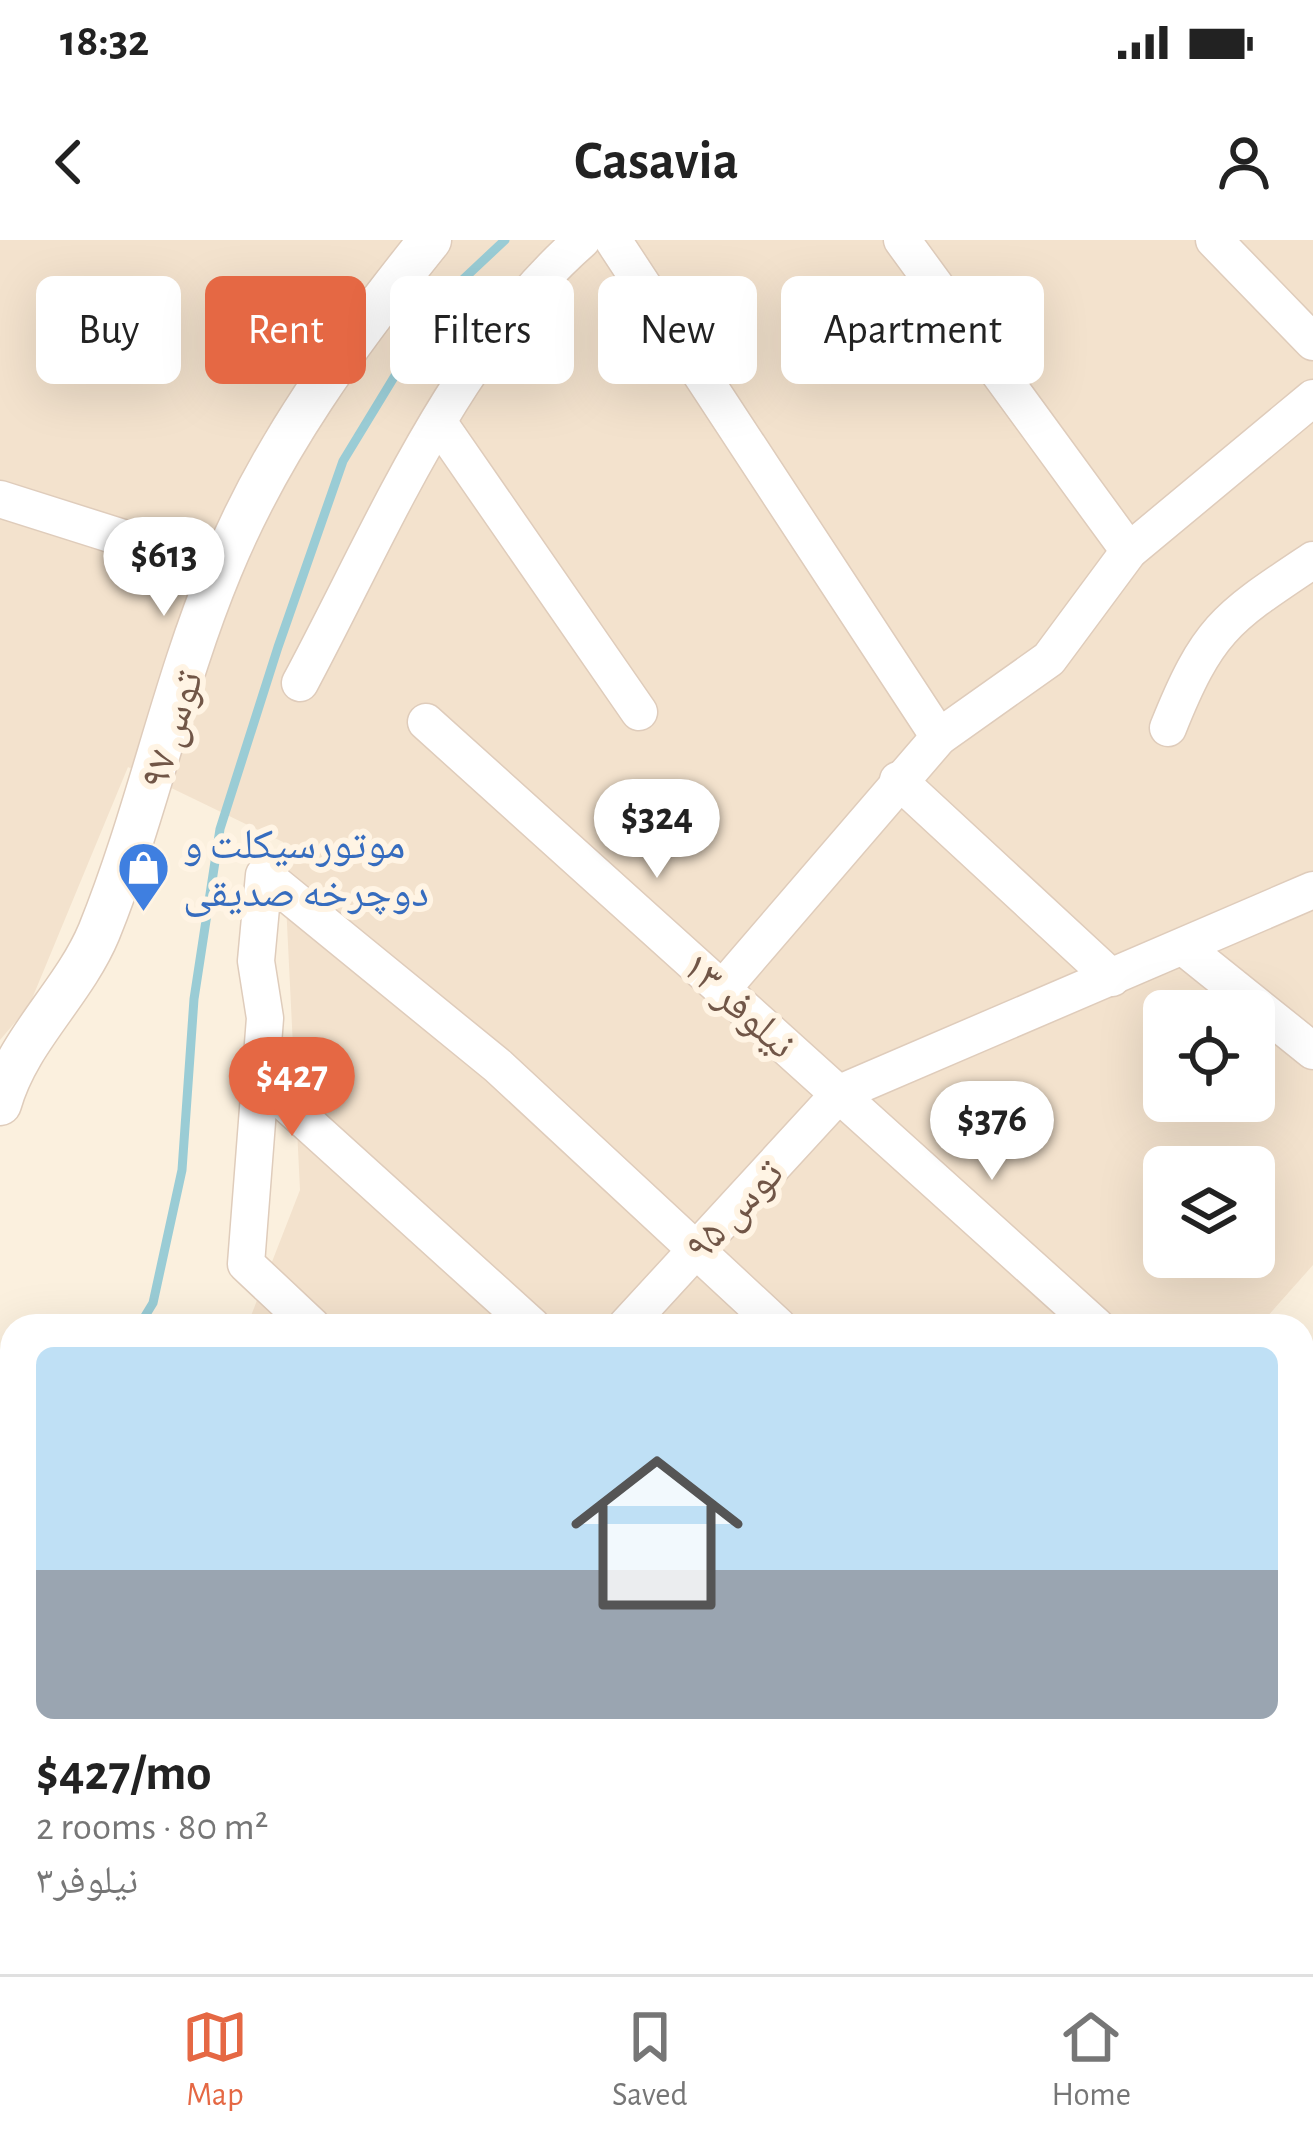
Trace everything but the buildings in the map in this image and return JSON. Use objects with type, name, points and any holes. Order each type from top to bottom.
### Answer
[{"type":"street","name":"توس ۹۷","points":[[3,1084],[83,970],[126,866],[221,569],[309,397],[430,240]]},
{"type":"street","points":[[300,683],[439,423],[532,283],[582,240]]},
{"type":"street","points":[[613,240],[939,737]]},
{"type":"street","points":[[902,240],[1129,551]]},
{"type":"street","points":[[1214,240],[1313,342]]},
{"type":"street","points":[[723,988],[939,737],[1049,659],[1129,551],[1313,398]]},
{"type":"street","points":[[439,423],[639,712]]},
{"type":"street","points":[[0,499],[221,569]]},
{"type":"street","points":[[1168,728],[1192,669],[1221,623],[1313,560]]},
{"type":"street","name":"نیلوفر ۱۳","points":[[426,722],[1083,1314]]},
{"type":"street","points":[[898,780],[1112,978]]},
{"type":"street","points":[[299,1314],[246,1264],[265,1018],[256,961],[265,874],[498,1066],[765,1314]]},
{"type":"street","points":[[840,1093],[1186,949],[1313,890]]},
{"type":"street","points":[[1186,949],[1313,1051]]},
{"type":"street","points":[[260,1080],[519,1314]]},
{"type":"street","name":"توس ۹۵","points":[[637,1314],[840,1093]]},
{"type":"shaded area","points":[[0,240],[1313,240],[1313,1265],[1270,1314],[252,1314],[300,1190],[283,842],[128,767],[29,1006],[0,1040]]},
{"type":"waterway","points":[[146,1314],[153,1303],[182,1170],[194,999],[220,829],[278,647],[343,461],[441,300],[505,240]]},
{"type":"place","name":"موتورسیکلت و دوچرخه صدیقی","points":[[144,913]]}]
